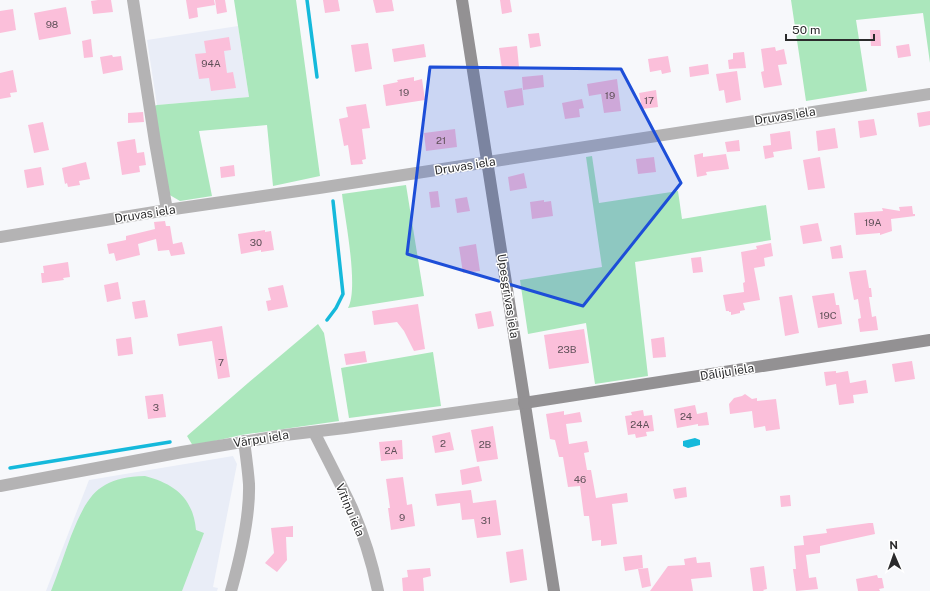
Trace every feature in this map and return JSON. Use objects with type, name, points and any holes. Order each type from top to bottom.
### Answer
[{"type":"street","points":[[133,0],[167,210]]},
{"type":"street","name":"Upesgrīvas iela","points":[[462,0],[554,591]]},
{"type":"street","name":"Druvas iela","points":[[0,237],[167,210],[930,94]]},
{"type":"street","name":"Dāliju iela","points":[[524,403],[930,340]]},
{"type":"street","name":"Vārpu iela","points":[[0,486],[244,441],[524,403]]},
{"type":"street","name":"Vītiņu iela","points":[[314,432],[359,526],[375,575],[378,591]]},
{"type":"street","points":[[231,591],[236,574],[248,512],[249,484],[244,441]]},
{"type":"highlighted area","points":[[430,67],[621,69],[681,183],[583,306],[407,254]]},
{"type":"shaded area","points":[[238,26],[249,97],[157,105],[147,40]]},
{"type":"shaded area","points":[[233,456],[237,464],[213,587],[218,588],[217,591],[46,591],[89,480]]},
{"type":"green space","points":[[234,0],[296,0],[320,176],[273,186],[267,125],[199,131],[212,196],[180,201],[168,194],[154,106],[249,97]]},
{"type":"green space","points":[[791,0],[930,0],[930,63],[923,13],[856,20],[867,91],[806,101]]},
{"type":"green space","points":[[592,156],[599,203],[678,191],[682,219],[766,205],[771,240],[635,262],[648,376],[595,384],[586,323],[528,334],[520,280],[602,267],[586,157]]},
{"type":"green space","points":[[406,185],[424,296],[348,308],[351,298],[352,270],[342,194]]},
{"type":"green space","points":[[318,324],[324,333],[339,421],[241,435],[193,446],[187,436]]},
{"type":"green space","points":[[433,352],[441,406],[349,418],[341,368]]},
{"type":"green space","points":[[145,476],[165,483],[181,494],[191,509],[196,530],[204,533],[182,591],[51,591],[77,522],[89,500],[96,491],[116,480]]},
{"type":"water","points":[[695,438],[700,440],[700,445],[688,448],[683,446],[683,441]]},
{"type":"building","points":[[111,0],[113,12],[93,14],[91,1]]},
{"type":"building","points":[[186,0],[214,0],[215,5],[197,8],[198,17],[189,19]]},
{"type":"building","points":[[215,0],[225,0],[227,12],[217,14]]},
{"type":"building","points":[[323,0],[338,0],[340,11],[325,13]]},
{"type":"building","points":[[373,0],[392,0],[394,11],[376,13]]},
{"type":"building","points":[[500,0],[510,0],[512,12],[502,14]]},
{"type":"building","points":[[66,7],[71,34],[39,40],[34,13]]},
{"type":"building","points":[[13,9],[16,30],[0,33],[0,11]]},
{"type":"building","points":[[870,30],[880,30],[881,46],[871,46]]},
{"type":"building","points":[[539,33],[541,46],[530,48],[528,34]]},
{"type":"building","points":[[229,37],[231,50],[224,51],[227,73],[233,72],[236,88],[211,91],[209,78],[199,79],[195,54],[206,53],[204,41]]},
{"type":"building","points":[[91,39],[93,57],[84,58],[82,41]]},
{"type":"building","points":[[368,43],[372,69],[355,72],[351,45]]},
{"type":"building","points":[[424,44],[426,57],[394,62],[392,49]]},
{"type":"building","points":[[909,44],[911,56],[898,58],[896,46]]},
{"type":"building","points":[[517,46],[519,67],[502,69],[499,48]]},
{"type":"building","points":[[775,47],[776,51],[784,49],[787,64],[778,65],[782,85],[764,88],[761,72],[764,71],[761,49]]},
{"type":"building","points":[[744,52],[746,68],[729,69],[728,60],[733,59],[733,53]]},
{"type":"building","points":[[112,55],[113,57],[121,56],[123,70],[103,74],[100,57]]},
{"type":"building","points":[[668,56],[671,72],[662,74],[661,70],[650,72],[648,59]]},
{"type":"building","points":[[708,64],[709,74],[690,77],[689,67]]},
{"type":"building","points":[[13,70],[17,92],[10,93],[11,97],[0,99],[0,73]]},
{"type":"building","points":[[737,71],[741,100],[726,103],[724,90],[719,91],[716,74]]},
{"type":"building","points":[[543,75],[544,87],[523,90],[522,77]]},
{"type":"building","points":[[414,77],[414,81],[422,79],[425,100],[386,106],[383,85],[398,82],[397,80]]},
{"type":"building","points":[[617,79],[621,111],[604,113],[601,94],[589,96],[587,84]]},
{"type":"building","points":[[522,88],[524,105],[507,108],[504,91]]},
{"type":"building","points":[[656,90],[658,107],[642,109],[639,93]]},
{"type":"building","points":[[582,99],[584,108],[579,109],[580,117],[565,119],[562,103]]},
{"type":"building","points":[[366,104],[370,128],[362,129],[366,159],[362,160],[363,164],[351,165],[348,145],[344,146],[339,119],[348,117],[346,107]]},
{"type":"building","points":[[930,111],[930,125],[919,127],[917,113]]},
{"type":"building","points":[[143,112],[144,122],[128,123],[128,113]]},
{"type":"building","points":[[874,119],[877,135],[860,138],[858,121]]},
{"type":"building","points":[[43,122],[49,150],[34,153],[28,125]]},
{"type":"building","points":[[835,128],[838,148],[818,151],[816,131]]},
{"type":"building","points":[[455,129],[457,147],[426,151],[424,133]]},
{"type":"building","points":[[790,131],[792,149],[773,152],[774,157],[765,159],[763,146],[771,145],[770,134]]},
{"type":"building","points":[[135,139],[137,153],[144,152],[146,165],[139,166],[140,172],[122,175],[117,142]]},
{"type":"building","points":[[739,140],[740,151],[727,152],[725,142]]},
{"type":"building","points":[[703,153],[703,157],[726,154],[729,169],[706,172],[707,175],[697,177],[694,155]]},
{"type":"building","points":[[654,157],[656,172],[638,174],[636,159]]},
{"type":"building","points":[[820,157],[825,188],[808,190],[803,160]]},
{"type":"building","points":[[86,162],[90,179],[79,181],[80,185],[68,187],[67,183],[65,184],[62,168]]},
{"type":"building","points":[[234,165],[235,176],[221,178],[220,167]]},
{"type":"building","points":[[41,167],[44,185],[27,188],[24,170]]},
{"type":"building","points":[[524,173],[527,188],[510,191],[508,177]]},
{"type":"building","points":[[438,191],[440,207],[431,208],[429,192]]},
{"type":"building","points":[[467,197],[470,211],[457,213],[455,199]]},
{"type":"building","points":[[544,200],[544,202],[551,201],[553,216],[532,219],[530,202]]},
{"type":"building","points":[[912,206],[913,214],[915,214],[915,216],[891,219],[892,231],[880,235],[880,233],[856,235],[854,213],[883,211],[882,208],[900,211],[899,207]]},
{"type":"building","points":[[165,221],[166,226],[170,226],[173,244],[182,242],[185,254],[171,256],[169,250],[158,251],[156,239],[138,244],[140,255],[116,261],[114,253],[109,254],[107,244],[126,240],[126,236],[155,229],[154,222]]},
{"type":"building","points":[[818,223],[822,241],[803,244],[800,226]]},
{"type":"building","points":[[265,230],[265,232],[271,231],[274,250],[261,252],[261,250],[241,254],[238,234]]},
{"type":"building","points":[[771,243],[773,256],[764,258],[765,266],[754,268],[760,300],[743,303],[745,310],[731,315],[731,312],[726,311],[723,295],[744,292],[743,283],[745,282],[741,252],[757,249],[756,246]]},
{"type":"building","points":[[476,244],[480,271],[463,273],[459,247]]},
{"type":"building","points":[[841,245],[843,258],[832,259],[830,247]]},
{"type":"building","points":[[701,257],[703,272],[693,273],[691,258]]},
{"type":"building","points":[[68,262],[70,277],[63,278],[64,280],[42,283],[41,273],[44,273],[43,266]]},
{"type":"building","points":[[866,270],[869,288],[871,288],[872,297],[869,297],[872,317],[876,316],[878,330],[860,332],[858,319],[861,318],[858,299],[854,300],[849,272]]},
{"type":"building","points":[[118,282],[121,299],[107,302],[104,285]]},
{"type":"building","points":[[283,285],[288,307],[268,311],[266,301],[271,300],[268,288]]},
{"type":"building","points":[[834,293],[836,305],[839,305],[842,324],[818,328],[812,296]]},
{"type":"building","points":[[792,295],[799,333],[785,336],[779,297]]},
{"type":"building","points":[[145,300],[148,317],[135,319],[132,302]]},
{"type":"building","points":[[418,304],[425,349],[414,351],[404,331],[397,322],[374,325],[372,311]]},
{"type":"building","points":[[491,311],[494,326],[478,329],[475,314]]},
{"type":"building","points":[[222,326],[230,377],[218,379],[212,341],[179,346],[177,334]]},
{"type":"building","points":[[584,329],[589,363],[549,369],[544,335]]},
{"type":"building","points":[[131,337],[133,354],[118,356],[116,339]]},
{"type":"building","points":[[664,337],[666,357],[653,358],[651,339]]},
{"type":"building","points":[[365,351],[367,362],[346,365],[344,354]]},
{"type":"building","points":[[912,361],[915,379],[895,382],[892,364]]},
{"type":"building","points":[[836,371],[836,373],[848,371],[850,383],[866,380],[868,393],[853,395],[854,403],[839,405],[836,384],[826,386],[824,372]]},
{"type":"building","points":[[163,394],[166,417],[148,419],[145,396]]},
{"type":"building","points":[[745,394],[752,399],[757,398],[757,401],[776,399],[780,429],[766,431],[765,426],[754,428],[752,411],[730,414],[729,404],[734,398]]},
{"type":"building","points":[[695,405],[697,414],[707,412],[709,425],[698,426],[698,424],[677,428],[674,409]]},
{"type":"building","points":[[643,410],[644,416],[652,415],[654,431],[646,432],[647,436],[636,438],[635,434],[628,435],[625,416],[632,415],[631,412]]},
{"type":"building","points":[[564,411],[564,415],[580,412],[582,422],[566,424],[569,444],[587,441],[589,452],[584,453],[587,470],[591,470],[596,498],[627,493],[628,502],[612,504],[617,544],[601,546],[601,540],[592,541],[589,516],[584,516],[580,486],[568,487],[563,457],[559,457],[555,440],[550,439],[546,414]]},
{"type":"building","points":[[493,426],[498,459],[477,462],[471,430]]},
{"type":"building","points":[[450,432],[454,450],[435,453],[432,436]]},
{"type":"building","points":[[402,440],[403,459],[381,461],[379,442]]},
{"type":"building","points":[[479,466],[482,481],[462,485],[460,470]]},
{"type":"building","points":[[403,477],[407,505],[412,504],[415,526],[391,530],[386,479]]},
{"type":"building","points":[[686,487],[687,497],[675,499],[673,489]]},
{"type":"building","points":[[471,490],[473,503],[496,500],[501,535],[477,538],[474,519],[462,520],[460,503],[437,506],[435,494]]},
{"type":"building","points":[[790,495],[791,506],[781,507],[780,496]]},
{"type":"building","points":[[873,523],[875,534],[820,546],[820,553],[806,555],[809,578],[816,577],[818,589],[796,591],[793,569],[796,569],[794,546],[804,545],[803,536],[827,533],[826,529]]},
{"type":"building","points":[[293,526],[293,537],[286,537],[287,560],[277,572],[265,563],[274,553],[271,528]]},
{"type":"building","points":[[523,549],[527,580],[510,583],[506,552]]},
{"type":"building","points":[[642,555],[643,568],[625,571],[623,557]]},
{"type":"building","points":[[696,557],[697,563],[710,562],[712,577],[691,579],[693,591],[650,591],[668,566],[685,565],[684,559]]},
{"type":"building","points":[[764,566],[767,589],[763,590],[764,591],[753,591],[750,568]]},
{"type":"building","points":[[430,568],[431,576],[423,578],[424,591],[403,591],[402,578],[408,577],[407,570]]},
{"type":"building","points":[[648,568],[651,586],[642,588],[638,569]]},
{"type":"building","points":[[877,575],[878,578],[882,578],[884,588],[879,589],[880,591],[858,591],[856,579]]},
{"type":"waterway","points":[[307,0],[317,77]]},
{"type":"waterway","points":[[327,320],[336,308],[343,294],[333,201]]},
{"type":"waterway","points":[[10,468],[170,442]]}]
